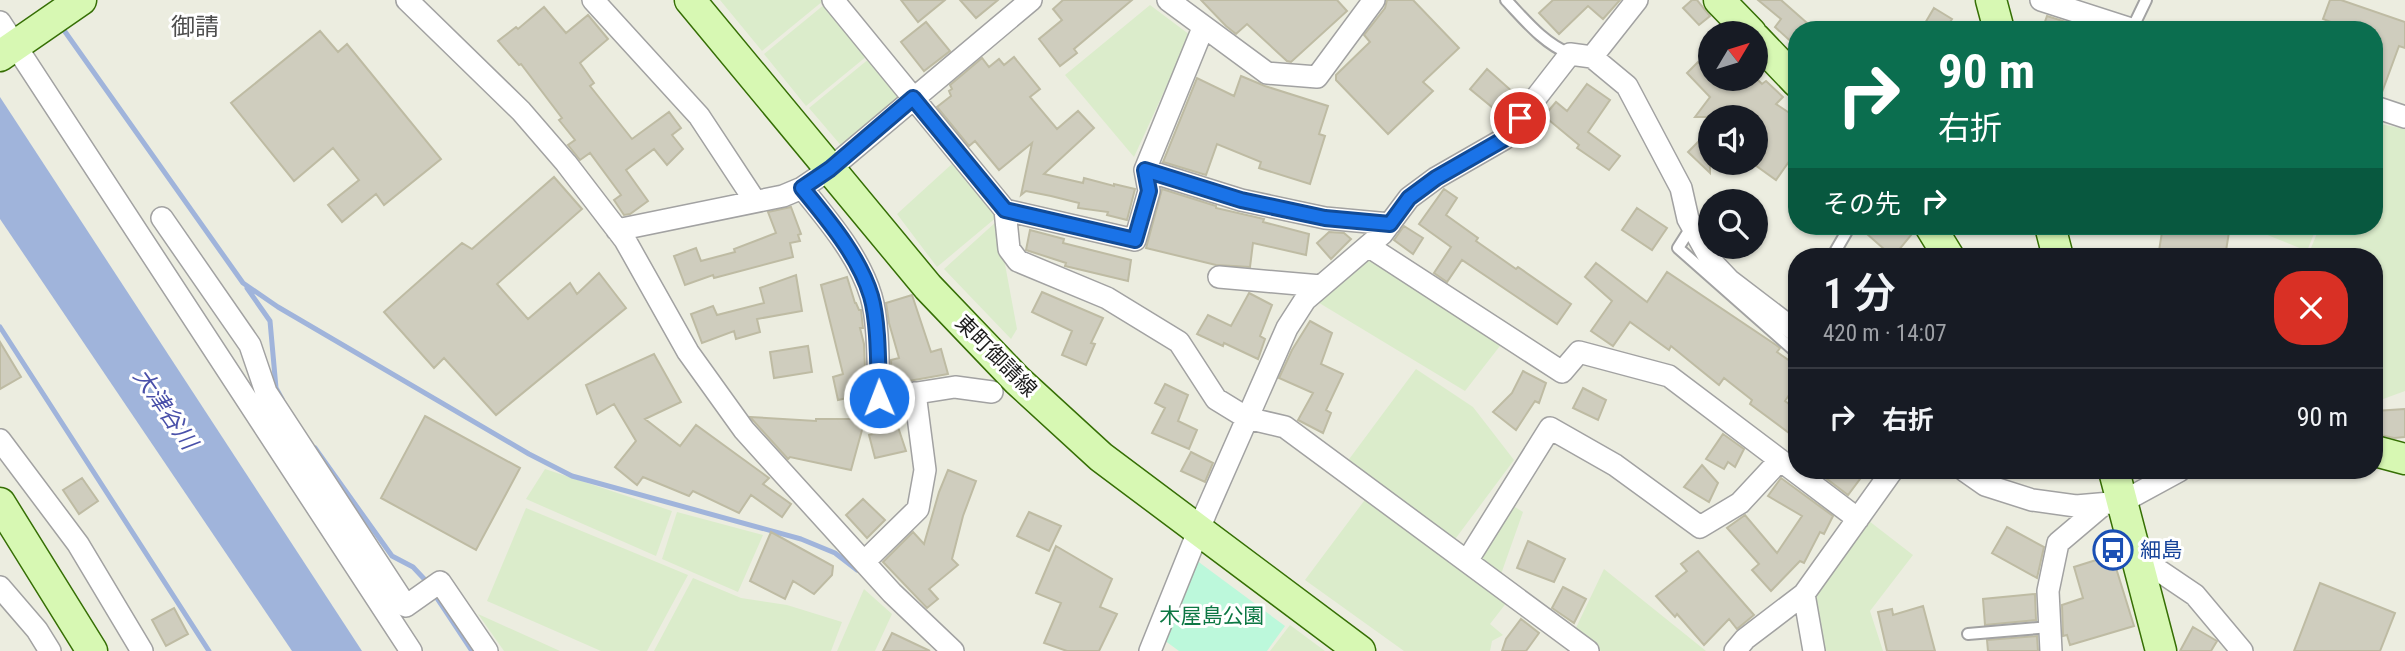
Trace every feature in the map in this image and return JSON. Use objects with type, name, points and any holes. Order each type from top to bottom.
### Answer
[{"type":"street","points":[[81,0],[5,41],[397,611]]},
{"type":"street","points":[[407,0],[521,111],[566,163],[625,240],[688,352],[744,430],[892,593],[953,651]]},
{"type":"street","points":[[593,0],[699,116],[755,201]]},
{"type":"street","name":"東町御請線","points":[[690,0],[929,287],[1017,380],[1101,457],[1360,651]]},
{"type":"street","points":[[833,0],[1005,210],[1009,249],[1018,261],[1107,298],[1179,342],[1216,399],[1248,418],[1285,427],[1588,651]]},
{"type":"street","points":[[617,230],[783,197],[802,188],[830,169],[1031,0]]},
{"type":"street","points":[[1168,0],[1267,73],[1317,76],[1374,0]]},
{"type":"street","points":[[1592,57],[1637,0]]},
{"type":"street","points":[[1719,0],[1739,21]]},
{"type":"street","points":[[1991,0],[1997,21]]},
{"type":"street","points":[[2041,0],[2108,21]]},
{"type":"street","points":[[1005,210],[1135,240],[1149,191],[1145,170],[1203,28]]},
{"type":"street","points":[[1768,52],[1788,73]]},
{"type":"street","points":[[1154,649],[1198,529],[1287,328],[1305,300],[1368,246],[1390,224],[1409,198],[1436,178],[1504,139],[1570,54],[1592,57],[1627,86],[1681,188],[1692,226],[1712,261],[1729,280],[1788,321]]},
{"type":"street","points":[[2383,110],[2405,117]]},
{"type":"street","points":[[1145,170],[1241,200],[1325,218],[1390,224]]},
{"type":"street","points":[[802,188],[827,218],[855,260],[872,297],[879,398],[955,387],[992,392]]},
{"type":"street","points":[[162,218],[250,345],[267,392],[397,611],[411,651]]},
{"type":"street","points":[[1368,246],[1562,372],[1578,352],[1669,376],[1788,466]]},
{"type":"street","points":[[1219,276],[1321,286]]},
{"type":"street","points":[[207,338],[250,345]]},
{"type":"street","points":[[864,562],[918,509],[925,470],[915,393]]},
{"type":"street","points":[[1467,561],[1550,428],[1615,465],[1700,527],[1740,503],[1780,460]]},
{"type":"street","points":[[0,440],[78,544],[142,651]]},
{"type":"street","points":[[2383,453],[2405,459]]},
{"type":"street","points":[[1805,479],[1858,519]]},
{"type":"street","points":[[1735,651],[1745,639],[1804,594],[1886,479]]},
{"type":"street","points":[[1995,479],[2032,499],[2076,506],[2113,503]]},
{"type":"street","points":[[2114,479],[2113,503],[2138,562],[2161,651]]},
{"type":"street","points":[[2051,651],[2048,592],[2058,544],[2113,503],[2162,479]]},
{"type":"street","points":[[0,503],[92,651]]},
{"type":"street","points":[[2138,562],[2161,572],[2195,595],[2242,651]]},
{"type":"street","points":[[397,611],[440,582],[487,651]]},
{"type":"street","points":[[0,587],[37,630],[50,651]]},
{"type":"street","points":[[1804,594],[1814,651]]},
{"type":"lane","points":[[1506,0],[1540,36],[1570,54]]},
{"type":"lane","points":[[2137,21],[2146,0]]},
{"type":"lane","points":[[1692,226],[1678,248],[1788,345]]},
{"type":"lane","points":[[1968,635],[2050,627]]},
{"type":"green space","points":[[720,0],[822,0],[823,1],[762,51]]},
{"type":"green space","points":[[825,4],[867,56],[806,106],[764,54]]},
{"type":"green space","points":[[1150,5],[1190,35],[1134,157],[1065,75]]},
{"type":"green space","points":[[870,58],[902,98],[844,149],[809,108]]},
{"type":"green space","points":[[2383,125],[2405,129],[2405,391],[2383,399],[2383,248],[2311,248],[2316,235],[2383,235]]},
{"type":"green space","points":[[953,163],[998,216],[937,267],[897,214]]},
{"type":"green space","points":[[997,221],[1017,329],[1011,339],[944,269]]},
{"type":"green space","points":[[2267,235],[2313,235],[2308,248],[2300,248]]},
{"type":"green space","points":[[1366,257],[1503,342],[1465,391],[1316,301]]},
{"type":"green space","points":[[1416,369],[1473,407],[1514,460],[1453,542],[1347,462]]},
{"type":"green space","points":[[545,469],[672,511],[656,556],[526,499]]},
{"type":"green space","points":[[1367,497],[1507,602],[1490,624],[1503,635],[1492,641],[1490,651],[1404,651],[1305,580]]},
{"type":"green space","points":[[1505,501],[1523,512],[1500,577],[1465,551]]},
{"type":"green space","points":[[526,508],[688,575],[647,651],[601,651],[487,601]]},
{"type":"green space","points":[[677,512],[763,535],[738,592],[662,559]]},
{"type":"green space","points":[[1869,521],[1913,555],[1870,611],[1883,651],[1824,651],[1815,588]]},
{"type":"green space","name":"木屋島公園","points":[[1196,560],[1285,626],[1267,651],[1179,651],[1164,640]]},
{"type":"green space","points":[[1604,569],[1706,651],[1601,651],[1574,632]]},
{"type":"green space","points":[[693,578],[741,598],[787,605],[842,622],[831,651],[654,651]]},
{"type":"green space","points":[[864,589],[892,614],[875,651],[837,651]]},
{"type":"green space","points":[[478,614],[560,651],[504,651]]},
{"type":"green space","points":[[1290,625],[1325,651],[1270,651]]},
{"type":"water","name":"大津谷川","points":[[0,97],[362,651],[292,651],[0,219]]},
{"type":"building","points":[[901,0],[945,0],[918,22]]},
{"type":"building","points":[[960,0],[998,0],[976,18]]},
{"type":"building","points":[[1063,0],[1132,0],[1074,49],[1077,53],[1060,66],[1039,39],[1062,20],[1053,9]]},
{"type":"building","points":[[1201,0],[1337,0],[1347,11],[1291,62],[1247,24],[1236,34]]},
{"type":"building","points":[[1387,0],[1413,0],[1459,48],[1423,82],[1433,91],[1388,134],[1336,80],[1336,75],[1370,42],[1364,35],[1385,8]]},
{"type":"building","points":[[1553,0],[1620,0],[1603,19],[1588,6],[1559,34],[1539,13]]},
{"type":"building","points":[[1692,0],[1697,0],[1710,16],[1704,21],[1698,21],[1698,24],[1683,8]]},
{"type":"building","points":[[1758,0],[1781,0],[1805,21],[1788,21],[1788,39],[1775,27],[1781,19]]},
{"type":"building","points":[[2330,0],[2341,0],[2405,22],[2405,48],[2399,46],[2383,90],[2383,21],[2323,19]]},
{"type":"building","points":[[544,7],[566,33],[588,15],[608,39],[580,63],[594,83],[590,86],[632,139],[669,112],[681,128],[672,135],[683,149],[667,165],[654,149],[626,170],[648,201],[630,214],[624,215],[614,200],[621,195],[590,153],[580,160],[568,145],[575,140],[559,120],[562,118],[521,64],[519,65],[498,41],[516,27],[518,29]]},
{"type":"building","points":[[1934,8],[1952,19],[1951,21],[1926,21]]},
{"type":"building","points":[[2047,16],[2063,21],[2045,21]]},
{"type":"building","points":[[926,22],[950,51],[924,71],[901,42]]},
{"type":"building","points":[[320,31],[338,52],[347,44],[441,159],[384,205],[376,194],[342,222],[328,205],[359,180],[333,148],[294,181],[231,103]]},
{"type":"building","points":[[1014,57],[1040,89],[1030,97],[1057,129],[1078,111],[1094,128],[1044,174],[1083,183],[1084,178],[1135,189],[1127,220],[1107,215],[1108,212],[1078,208],[1079,203],[1051,196],[1026,191],[1021,195],[1032,143],[999,170],[975,141],[969,146],[937,107],[951,96],[950,85],[982,58],[989,67],[999,59],[1004,65]]},
{"type":"building","points":[[1698,62],[1698,84],[1687,73]]},
{"type":"building","points":[[1487,69],[1514,93],[1498,112],[1470,89]]},
{"type":"building","points":[[1241,76],[1328,106],[1319,134],[1325,136],[1310,184],[1259,168],[1261,162],[1217,144],[1206,175],[1163,162],[1197,78],[1234,96]]},
{"type":"building","points":[[1768,83],[1783,97],[1776,104],[1788,112],[1788,163],[1776,180],[1768,174],[1768,105],[1704,105],[1710,97],[1704,91],[1768,91]]},
{"type":"building","points":[[1587,84],[1610,100],[1588,132],[1620,156],[1609,170],[1577,148],[1579,145],[1544,116],[1556,102],[1567,111]]},
{"type":"building","points":[[1698,142],[1698,162],[1688,152]]},
{"type":"building","points":[[554,177],[582,209],[497,284],[528,319],[570,283],[577,294],[599,273],[626,308],[496,415],[444,358],[434,368],[384,312],[462,243],[472,249]]},
{"type":"building","points":[[1162,189],[1216,208],[1264,219],[1263,222],[1309,234],[1306,255],[1253,243],[1250,267],[1216,265],[1146,248]]},
{"type":"building","points":[[1444,189],[1457,198],[1446,215],[1478,238],[1476,241],[1571,304],[1557,324],[1462,260],[1447,282],[1434,273],[1451,247],[1419,224]]},
{"type":"building","points":[[791,207],[801,234],[798,235],[800,241],[790,243],[793,257],[714,278],[713,275],[685,285],[674,256],[696,248],[701,261],[735,252],[734,249],[776,233],[768,212]]},
{"type":"building","points":[[1637,208],[1667,228],[1652,250],[1622,230]]},
{"type":"building","points":[[1404,226],[1423,238],[1413,254],[1394,240]]},
{"type":"building","points":[[1030,230],[1064,239],[1063,243],[1131,260],[1128,281],[1065,266],[1066,263],[1026,250]]},
{"type":"building","points":[[1329,232],[1344,233],[1351,239],[1331,259],[1317,243]]},
{"type":"building","points":[[1868,235],[1911,235],[1900,248],[1883,248]]},
{"type":"building","points":[[2162,235],[2229,235],[2226,248],[2159,248]]},
{"type":"building","points":[[1596,263],[1647,302],[1667,272],[1780,348],[1777,352],[1788,360],[1788,396],[1785,401],[1788,403],[1788,432],[1750,404],[1752,400],[1724,378],[1719,385],[1671,346],[1669,350],[1630,322],[1613,346],[1591,331],[1612,301],[1585,277]]},
{"type":"building","points":[[796,275],[802,311],[757,319],[760,332],[736,339],[734,331],[702,343],[691,314],[713,306],[717,315],[764,303],[760,288]]},
{"type":"building","points":[[847,277],[855,303],[861,310],[866,394],[838,400],[833,377],[843,374],[821,285]]},
{"type":"building","points":[[1042,292],[1103,318],[1091,343],[1095,344],[1086,365],[1062,355],[1072,331],[1032,312]]},
{"type":"building","points":[[1249,293],[1272,305],[1260,336],[1265,339],[1258,359],[1197,334],[1208,315],[1231,326]]},
{"type":"building","points":[[912,295],[931,352],[941,349],[948,374],[892,384],[891,360],[899,358],[886,303]]},
{"type":"building","points":[[1310,321],[1332,333],[1321,364],[1343,374],[1326,410],[1331,413],[1323,433],[1298,420],[1313,393],[1279,378]]},
{"type":"building","points":[[0,342],[21,377],[0,389]]},
{"type":"building","points":[[808,346],[812,372],[774,378],[770,352]]},
{"type":"building","points":[[654,354],[681,402],[645,419],[680,446],[696,425],[769,478],[763,484],[791,504],[782,517],[751,495],[739,513],[693,491],[689,496],[643,477],[637,485],[615,467],[636,441],[614,404],[597,414],[586,385]]},
{"type":"building","points":[[1523,371],[1546,383],[1539,403],[1535,401],[1516,430],[1493,412],[1512,393]]},
{"type":"building","points":[[1165,384],[1188,395],[1178,421],[1197,430],[1189,449],[1152,433],[1165,408],[1155,403]]},
{"type":"building","points":[[1583,388],[1606,400],[1598,420],[1573,408]]},
{"type":"building","points":[[2405,409],[2405,437],[2383,436],[2383,410]]},
{"type":"building","points":[[425,416],[520,468],[476,550],[381,498]]},
{"type":"building","points":[[750,417],[816,421],[865,419],[851,470],[790,457],[788,459]]},
{"type":"building","points":[[898,427],[906,451],[875,458],[869,435]]},
{"type":"building","points":[[1723,434],[1744,449],[1735,467],[1728,462],[1724,469],[1706,459]]},
{"type":"building","points":[[1191,452],[1213,463],[1205,482],[1181,471]]},
{"type":"building","points":[[1702,465],[1718,483],[1709,502],[1684,487]]},
{"type":"building","points":[[948,470],[976,481],[963,516],[952,559],[958,565],[929,589],[938,599],[927,608],[883,562],[913,532],[924,544]]},
{"type":"building","points":[[82,478],[98,501],[79,514],[63,490]]},
{"type":"building","points":[[1781,478],[1833,516],[1824,534],[1820,532],[1804,563],[1800,561],[1771,591],[1752,570],[1759,564],[1727,528],[1745,515],[1777,553],[1802,516],[1768,496]]},
{"type":"building","points":[[1827,479],[1860,479],[1848,495]]},
{"type":"building","points":[[863,499],[885,520],[867,538],[846,515]]},
{"type":"building","points":[[1029,512],[1061,526],[1049,551],[1017,536]]},
{"type":"building","points":[[2007,527],[2044,547],[2037,578],[1992,553]]},
{"type":"building","points":[[771,532],[833,566],[832,575],[814,594],[793,581],[785,599],[750,581]]},
{"type":"building","points":[[1528,541],[1565,559],[1554,582],[1517,568]]},
{"type":"building","points":[[1056,546],[1112,579],[1100,607],[1117,614],[1099,651],[1067,651],[1044,643],[1061,603],[1036,593]]},
{"type":"building","points":[[1698,551],[1754,615],[1737,629],[1729,619],[1704,645],[1677,614],[1675,617],[1656,596],[1687,571],[1681,564]]},
{"type":"building","points":[[2112,555],[2134,626],[2070,645],[2067,635],[2063,636],[2062,605],[2083,598],[2074,567]]},
{"type":"building","points":[[2320,583],[2395,613],[2380,651],[2294,651]]},
{"type":"building","points":[[1563,587],[1586,599],[1574,623],[1552,608]]},
{"type":"building","points":[[2035,594],[2036,620],[1985,625],[1983,599]]},
{"type":"building","points":[[1923,606],[1935,651],[1887,651],[1878,612],[1892,609],[1893,615]]},
{"type":"building","points":[[174,608],[188,634],[166,646],[152,620]]},
{"type":"building","points":[[1521,619],[1539,633],[1526,651],[1502,651],[1506,639]]},
{"type":"building","points":[[2193,627],[2217,641],[2211,651],[2180,651]]},
{"type":"building","points":[[892,633],[930,651],[883,651]]},
{"type":"building","points":[[2037,636],[2038,651],[1988,651],[1987,640]]},
{"type":"waterway","points":[[61,26],[243,283],[278,307],[529,454],[572,476],[801,539],[835,553],[857,570]]},
{"type":"waterway","points":[[247,288],[270,321],[276,388],[282,399]]},
{"type":"waterway","points":[[0,327],[209,651]]},
{"type":"waterway","points":[[315,448],[392,556],[413,567],[428,583]]},
{"type":"waterway","points":[[433,592],[472,651]]},
{"type":"place","name":"細島","points":[[2113,550]]},
{"type":"district","name":"御請","points":[[195,27]]},
{"type":"route","points":[[879,398],[872,297],[855,260],[827,218],[802,188],[830,169],[913,98],[1005,210],[1135,240],[1149,191],[1145,170],[1241,200],[1325,218],[1390,224],[1409,198],[1436,178],[1504,139],[1520,118]]}]
